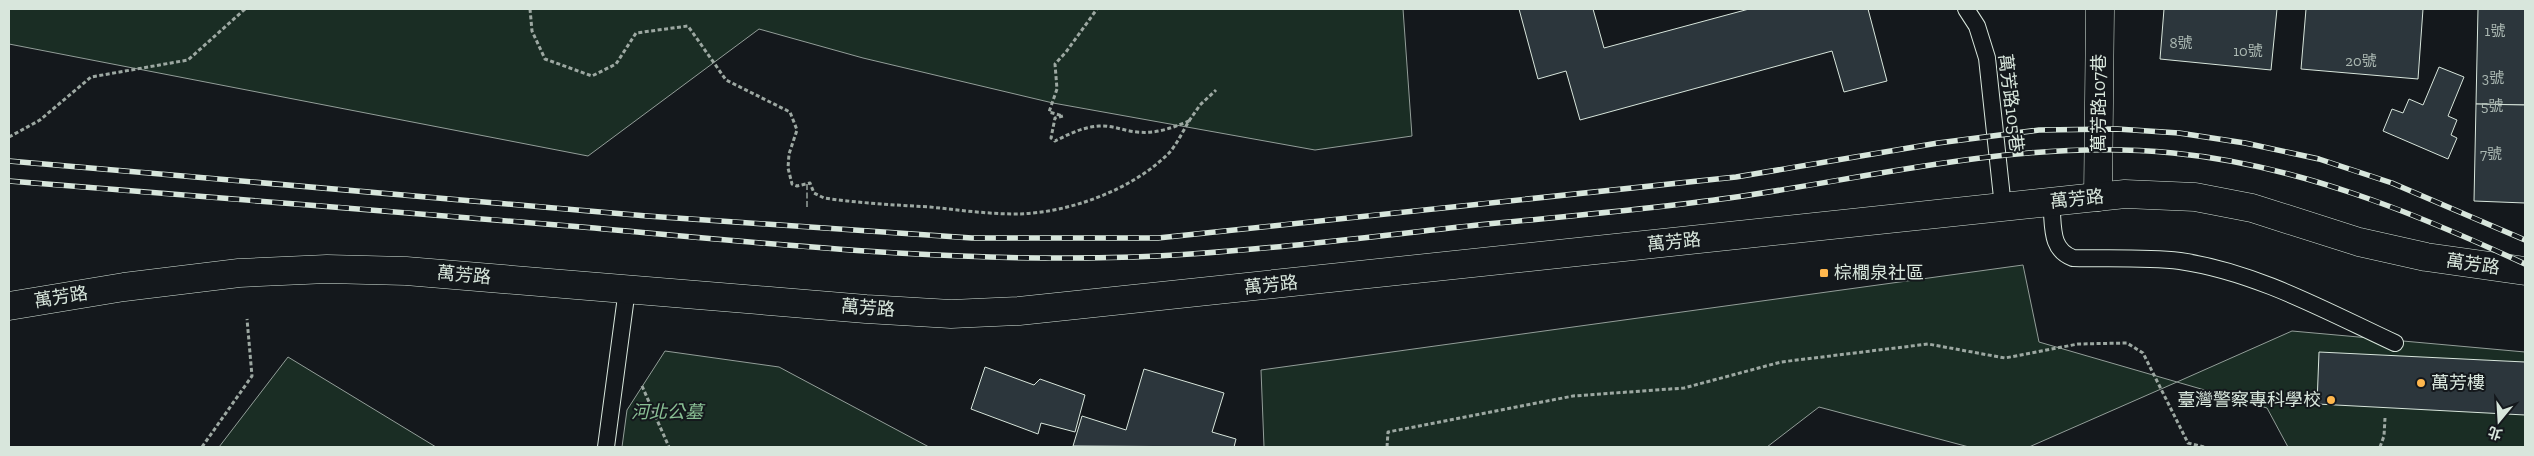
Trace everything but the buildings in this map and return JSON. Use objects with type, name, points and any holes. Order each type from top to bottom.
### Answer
[{"type":"street","name":"萬芳路107巷","points":[[2098,197],[2100,9]]},
{"type":"street","name":"萬芳路","points":[[9,306],[124,287],[239,273],[327,269],[406,270],[932,312],[1019,311],[2124,194],[2195,197],[2252,208],[2359,242],[2426,257],[2525,271]]},
{"type":"lane","name":"萬芳路105巷","points":[[1966,9],[1977,26],[1987,58],[2003,207]]},
{"type":"lane","points":[[2051,202],[2056,246],[2062,254],[2073,258],[2180,261],[2227,272],[2275,287],[2395,343]]},
{"type":"lane","points":[[606,447],[627,288]]},
{"type":"path","points":[[9,137],[40,120],[91,77],[188,60],[246,9]]},
{"type":"path","points":[[530,9],[532,31],[545,59],[592,76],[616,64],[636,33],[688,26],[726,80],[790,112],[797,130],[789,161],[792,184],[797,186],[810,183],[814,193],[824,198],[839,200],[980,213],[1018,214],[1045,211],[1081,202],[1117,188],[1150,170],[1171,151],[1200,105],[1216,90]]},
{"type":"path","points":[[1097,9],[1066,52],[1054,64],[1057,89],[1049,112],[1063,116],[1055,118],[1051,138],[1055,141],[1076,131],[1098,126],[1111,126],[1136,132],[1157,132],[1190,121]]},
{"type":"path","points":[[202,447],[252,376],[246,319]]},
{"type":"path","points":[[620,337],[669,447]]},
{"type":"path","points":[[1387,447],[1388,432],[1573,396],[1684,388],[1781,362],[1928,344],[2005,358],[2078,344],[2127,343],[2143,353],[2188,442],[2204,447]]},
{"type":"path","points":[[2380,447],[2384,436],[2385,418]]},
{"type":"green space","points":[[9,9],[1403,9],[1412,136],[1315,150],[1053,103],[863,58],[759,29],[588,156],[9,44]]},
{"type":"green space","points":[[2023,265],[2039,342],[2177,382],[2029,447],[1969,447],[1819,407],[1767,447],[1264,447],[1261,370]]},
{"type":"green space","name":"臺灣警察專科學校","points":[[2292,331],[2525,352],[2525,447],[2288,447],[2267,408],[2177,382]]},
{"type":"green space","name":"河北公墓","points":[[665,351],[779,367],[929,447],[622,447],[627,410]]},
{"type":"green space","points":[[288,357],[436,447],[219,447]]},
{"type":"railway","points":[[9,161],[647,216],[972,238],[1158,238],[1736,177],[1938,143],[2039,130],[2117,129],[2179,133],[2245,143],[2319,159],[2392,183],[2525,240]]},
{"type":"railway","points":[[9,181],[797,246],[941,255],[1085,258],[1157,256],[1267,248],[1625,211],[1729,198],[1950,162],[2006,155],[2061,151],[2117,150],[2173,153],[2219,159],[2265,168],[2309,180],[2354,193],[2397,209],[2525,264]]},
{"type":"fence","points":[[807,184],[807,209]]},
{"type":"place","name":"棕櫚泉社區","points":[[1824,273]]},
{"type":"place","name":"萬芳樓","points":[[2421,383]]},
{"type":"place","name":"臺灣警察專科學校","points":[[2331,400]]}]
